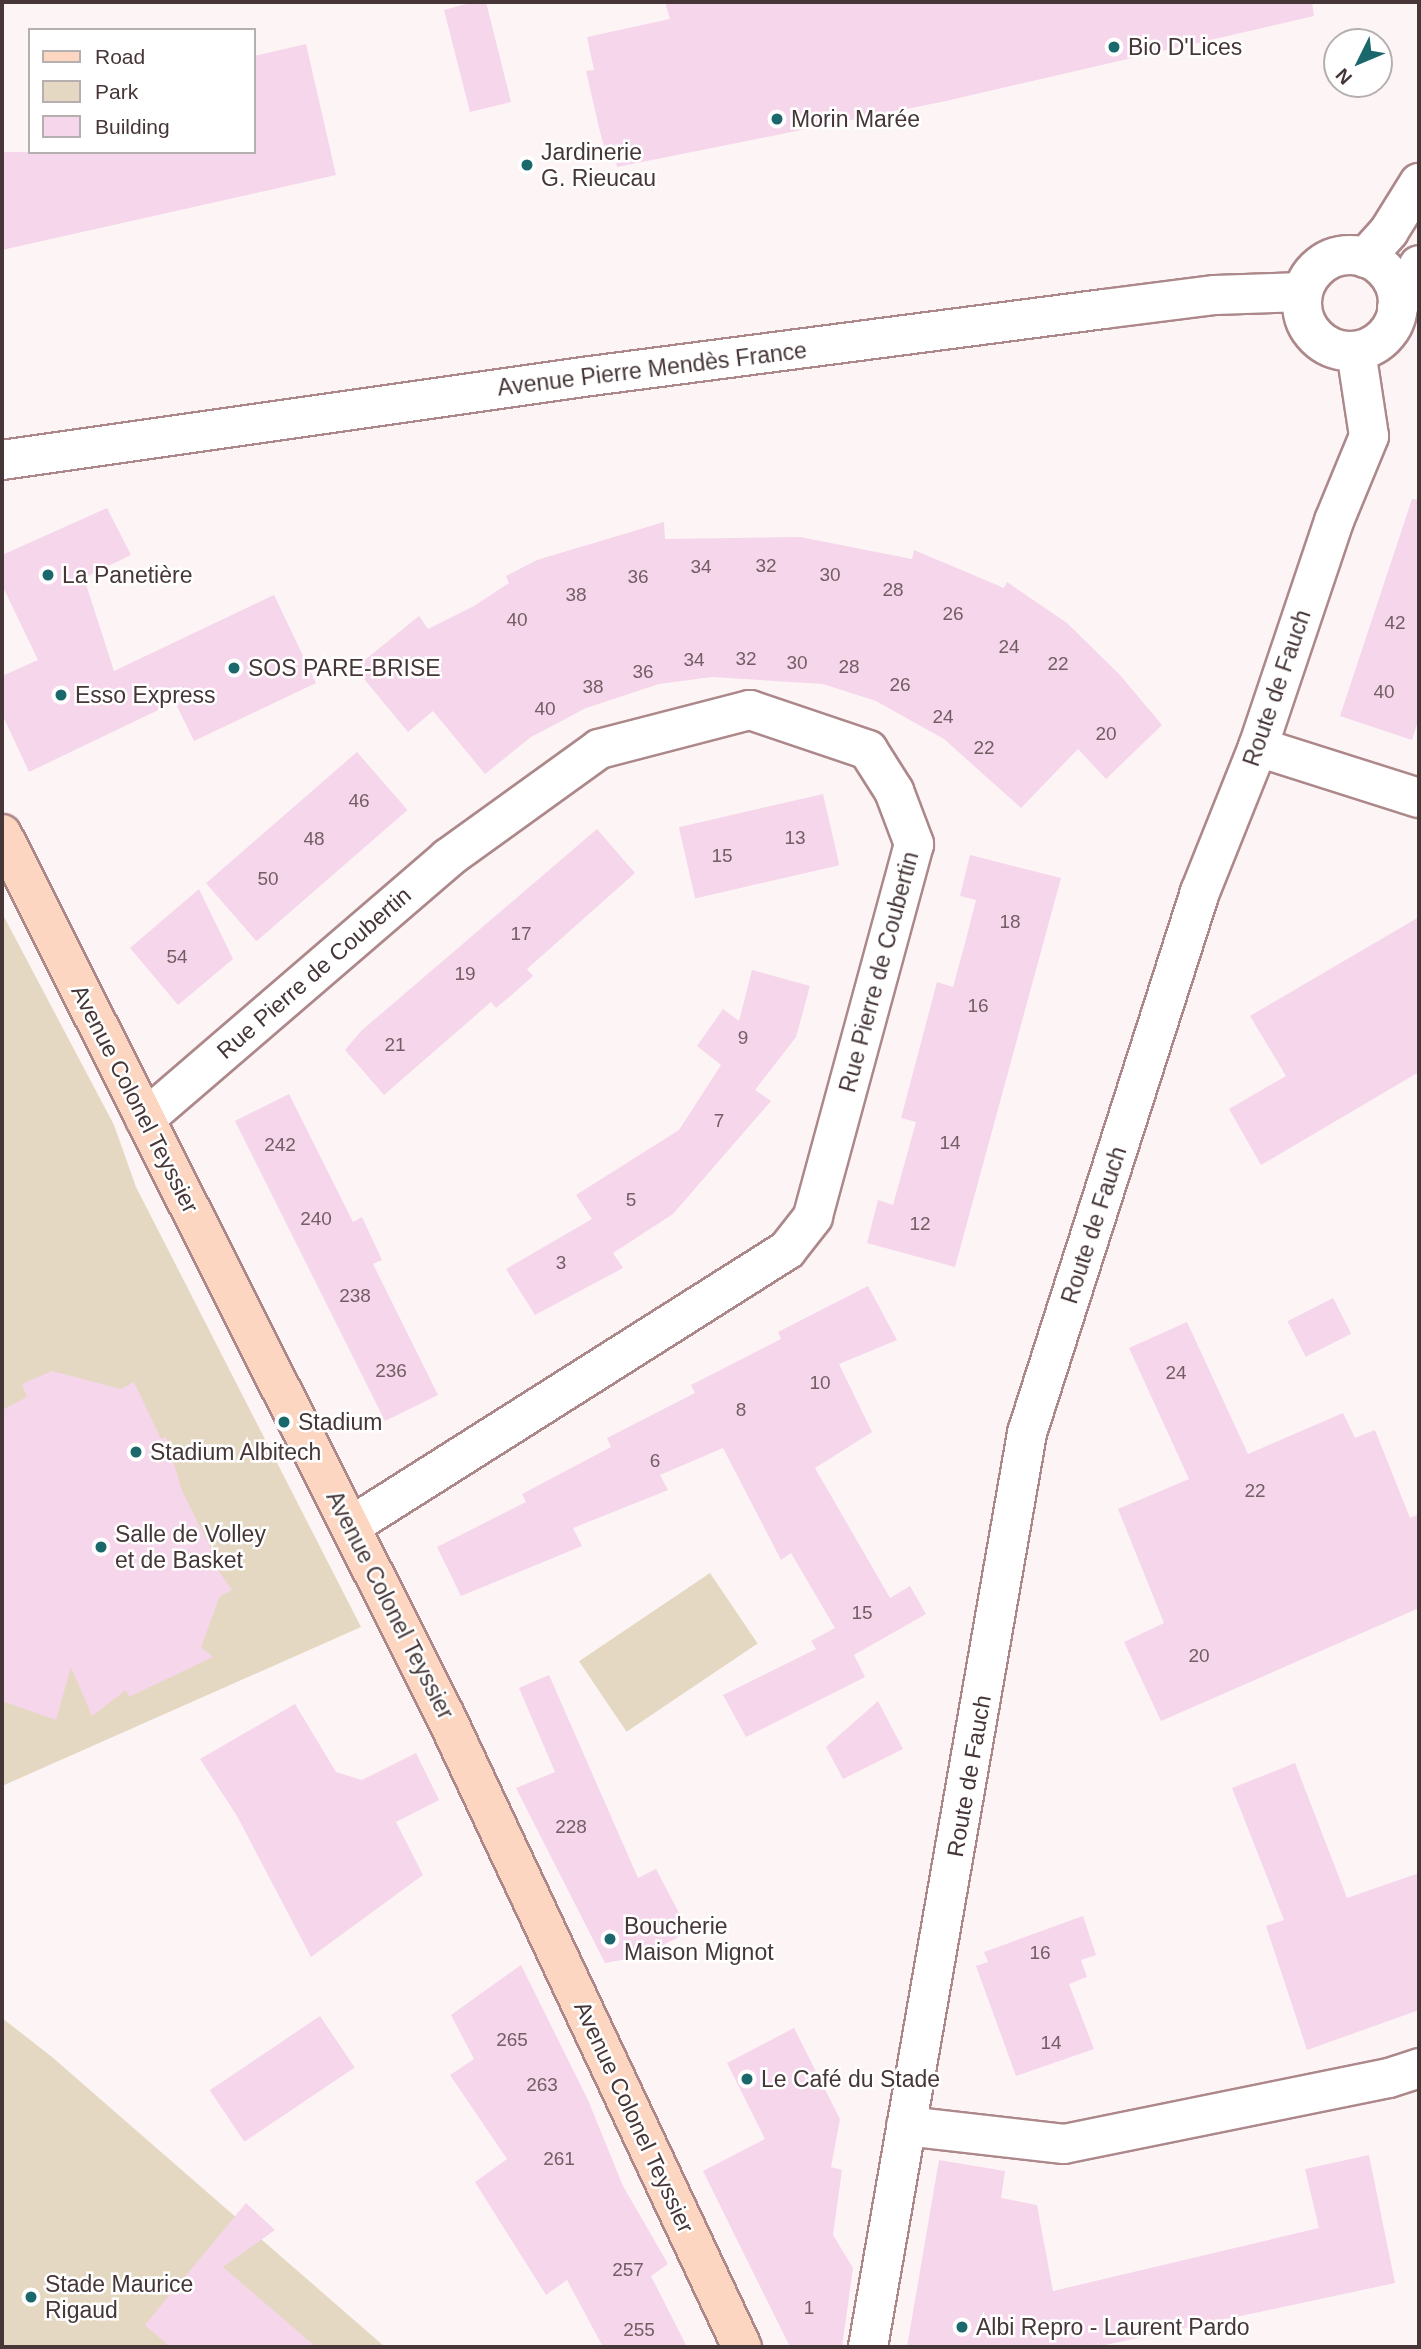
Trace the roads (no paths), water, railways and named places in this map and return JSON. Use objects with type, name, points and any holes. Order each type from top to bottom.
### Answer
[{"type":"main road","name":"Avenue Colonel Teyssier","points":[[2,834],[451,1728],[743,2347]]},
{"type":"street","points":[[1365,258],[1389,231],[1419,183]]},
{"type":"street","points":[[1397,307],[1390,276],[1365,258],[1348,255],[1327,262],[1309,277],[1303,292],[1302,308],[1314,335],[1341,351],[1356,351],[1384,336],[1419,265]]},
{"type":"street","name":"Avenue Pierre Mendès France","points":[[2,460],[583,377],[1104,309],[1215,295],[1303,292]]},
{"type":"street","name":"Route de Fauch","points":[[868,2347],[1027,1433],[1200,892],[1258,747],[1334,521],[1369,436],[1356,351]]},
{"type":"street","name":"Rue Pierre de Coubertin","points":[[145,1119],[448,858],[599,749],[750,710],[868,750],[894,791],[915,844],[813,1216],[788,1250],[351,1527]]},
{"type":"street","points":[[1258,747],[1419,798]]},
{"type":"street","points":[[906,2126],[1064,2144],[1419,2068]]},
{"type":"place","name":"Bio D'Lices","points":[[1114,47]]},
{"type":"place","name":"Morin Marée","points":[[777,119]]},
{"type":"place","name":"Jardinerie G. Rieucau","points":[[527,165]]},
{"type":"place","name":"La Panetière","points":[[48,575]]},
{"type":"place","name":"SOS PARE-BRISE","points":[[234,668]]},
{"type":"place","name":"Esso Express","points":[[61,695]]},
{"type":"place","name":"Stadium","points":[[284,1422]]},
{"type":"place","name":"Stadium Albitech","points":[[136,1452]]},
{"type":"place","name":"Salle de Volley et de Basket","points":[[101,1547]]},
{"type":"place","name":"Boucherie Maison Mignot","points":[[610,1939]]},
{"type":"place","name":"Le Café du Stade","points":[[747,2079]]},
{"type":"place","name":"Stade Maurice Rigaud","points":[[31,2297]]},
{"type":"place","name":"Albi Repro - Laurent Pardo","points":[[962,2327]]}]
